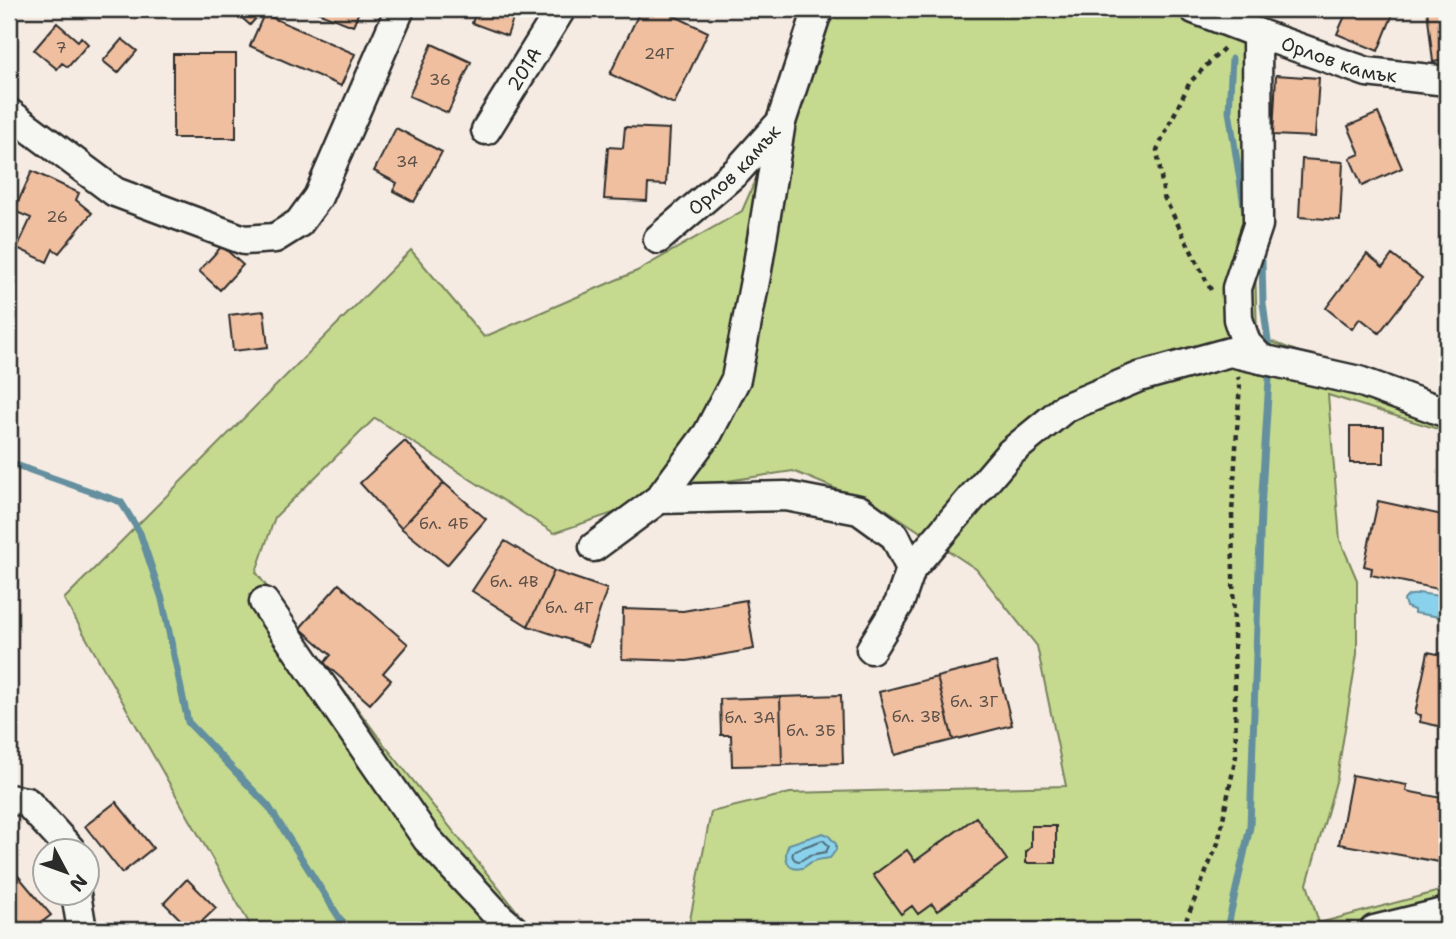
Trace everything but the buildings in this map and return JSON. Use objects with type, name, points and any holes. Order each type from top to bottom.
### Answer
[{"type":"street","points":[[9,113],[115,192],[244,240],[275,238],[299,223],[318,197],[400,9]]},
{"type":"street","name":"201А","points":[[486,130],[561,9]]},
{"type":"street","name":"Орлов камък","points":[[658,239],[737,171],[781,122],[820,9]]},
{"type":"street","name":"Орлов камък","points":[[1194,9],[1248,23],[1367,72],[1447,81]]},
{"type":"street","points":[[1248,23],[1258,225],[1237,288],[1238,319],[1246,343],[1261,359]]},
{"type":"street","points":[[594,547],[659,499],[708,433],[736,379],[781,122]]},
{"type":"street","points":[[871,649],[899,604],[911,569],[1010,453],[1065,408],[1139,377],[1230,352],[1359,381],[1447,413]]},
{"type":"street","points":[[659,499],[786,496],[859,510],[895,536],[911,569]]},
{"type":"street","points":[[264,602],[427,839],[514,930]]},
{"type":"street","points":[[9,799],[27,802],[59,838]]},
{"type":"street","points":[[78,908],[82,930]]},
{"type":"street","points":[[1374,930],[1409,926],[1447,912]]},
{"type":"path","points":[[1214,296],[1164,197],[1157,150],[1190,82],[1248,23]]},
{"type":"path","points":[[1182,930],[1218,843],[1236,757],[1232,513],[1240,382],[1230,352]]},
{"type":"green space","points":[[844,9],[1162,9],[1249,45],[1257,336],[1447,409],[1447,432],[1328,395],[1340,540],[1357,580],[1357,654],[1337,778],[1307,884],[1319,923],[1447,889],[1447,930],[688,930],[711,812],[790,793],[1066,786],[1037,646],[976,569],[887,510],[793,471],[693,486],[554,533],[375,418],[275,517],[256,572],[383,743],[532,930],[253,930],[64,599],[411,250],[484,337],[637,271],[742,211],[820,32]]},
{"type":"water","points":[[1418,593],[1447,597],[1447,618],[1414,613],[1414,610],[1406,607],[1404,600]]},
{"type":"water","points":[[823,833],[836,844],[836,850],[830,858],[816,860],[797,869],[789,865],[786,857],[789,844]]},
{"type":"waterway","points":[[1232,59],[1229,111],[1246,218]]},
{"type":"waterway","points":[[1259,252],[1262,260],[1263,303],[1269,349]]},
{"type":"waterway","points":[[1228,930],[1250,827],[1261,510],[1269,379]]},
{"type":"waterway","points":[[9,458],[13,464],[121,502],[140,533],[162,599],[188,722],[269,807],[347,930]]}]
